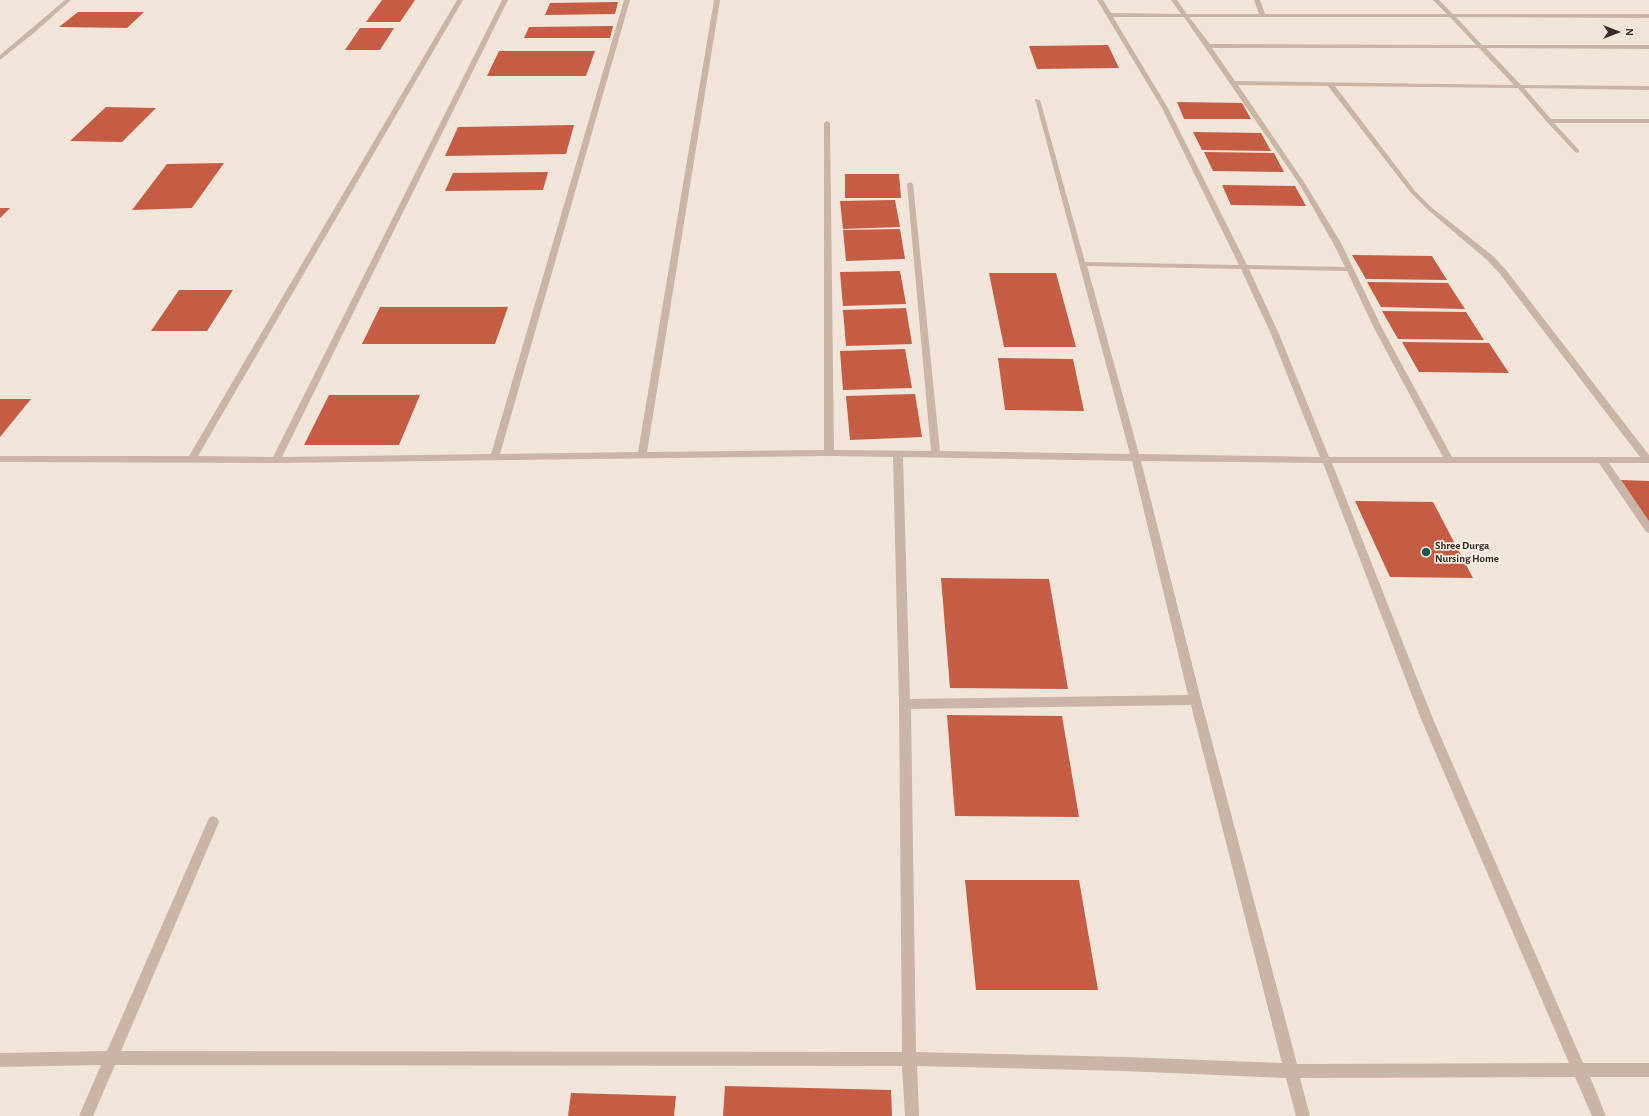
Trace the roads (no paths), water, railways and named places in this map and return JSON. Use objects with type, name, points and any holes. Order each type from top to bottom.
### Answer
[{"type":"street","points":[[0,58],[68,0]]},
{"type":"street","points":[[192,459],[460,0]]},
{"type":"street","points":[[276,460],[505,0]]},
{"type":"street","points":[[495,457],[627,0]]},
{"type":"street","points":[[642,456],[717,0]]},
{"type":"street","points":[[1100,0],[1165,108],[1244,267],[1275,334],[1427,719],[1599,1116]]},
{"type":"street","points":[[1174,0],[1234,83],[1303,185],[1337,243],[1348,269],[1378,328],[1449,460]]},
{"type":"street","points":[[1257,0],[1262,14]]},
{"type":"street","points":[[1436,0],[1518,85],[1577,152]]},
{"type":"street","points":[[1109,15],[1262,14],[1649,16]]},
{"type":"street","points":[[1208,46],[1649,47]]},
{"type":"street","points":[[1234,83],[1518,85],[1649,88]]},
{"type":"street","points":[[1330,84],[1413,192],[1429,208],[1490,258],[1503,272],[1649,460]]},
{"type":"street","points":[[1037,100],[1136,458],[1194,700],[1303,1116]]},
{"type":"street","points":[[1549,121],[1649,121]]},
{"type":"street","points":[[827,123],[829,454]]},
{"type":"street","points":[[910,184],[936,455]]},
{"type":"street","points":[[1082,264],[1348,269]]},
{"type":"street","points":[[0,458],[276,460],[829,454],[1326,460],[1649,460]]},
{"type":"street","points":[[898,455],[905,704],[909,1059],[912,1116]]},
{"type":"street","points":[[1602,460],[1649,529]]},
{"type":"street","points":[[905,704],[1194,700]]},
{"type":"street","points":[[86,1116],[109,1058],[213,822]]},
{"type":"street","points":[[0,1060],[109,1058],[909,1059],[1124,1064],[1292,1071],[1649,1070]]},
{"type":"place","name":"Shree Durga Nursing Home","points":[[1426,552]]}]
